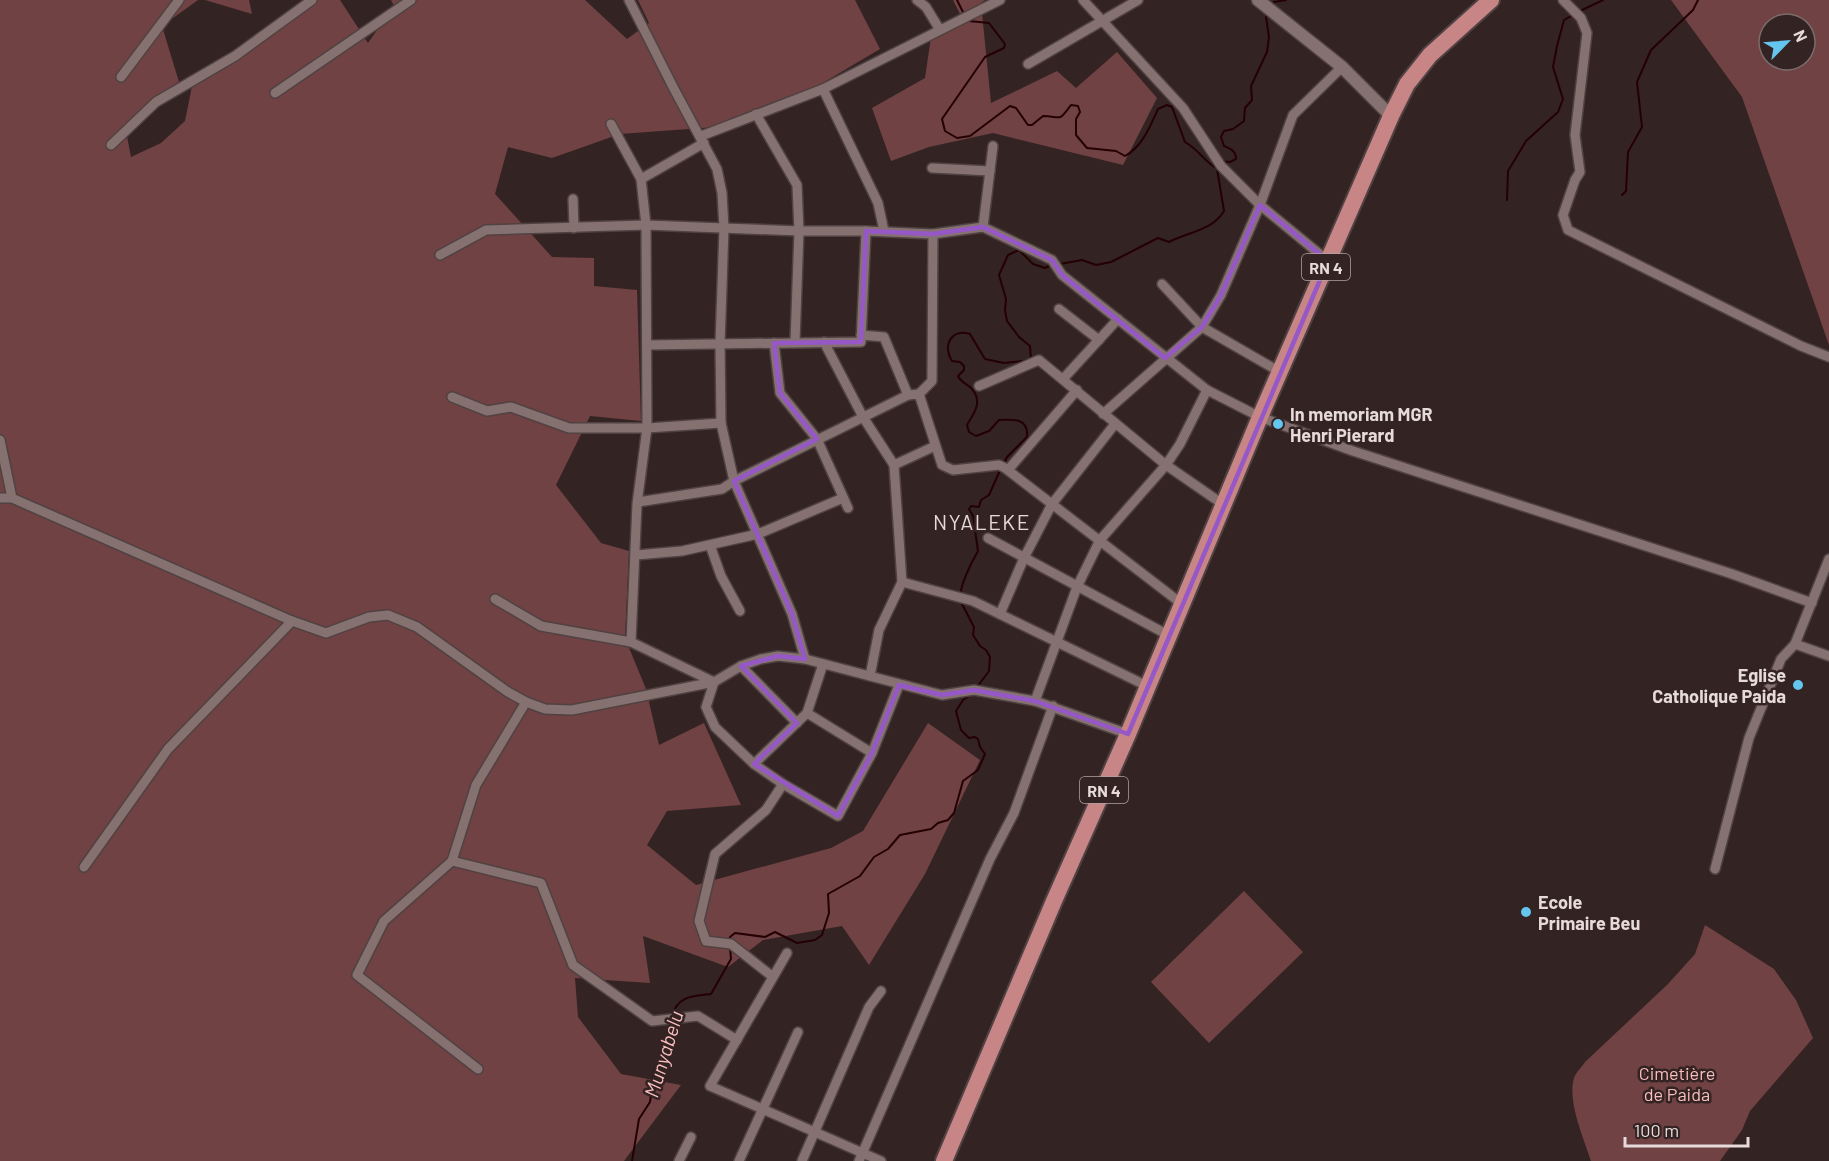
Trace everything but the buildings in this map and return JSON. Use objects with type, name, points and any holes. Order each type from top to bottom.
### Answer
[{"type":"highway","name":"RN 4","points":[[944,1161],[1054,901],[1128,734],[1260,417],[1391,116],[1407,84],[1430,55],[1486,1]]},
{"type":"street","points":[[121,77],[179,0]]},
{"type":"street","points":[[111,145],[156,102],[235,56],[312,0]]},
{"type":"street","points":[[275,93],[411,0]]},
{"type":"street","points":[[629,0],[717,169],[722,193],[723,228],[720,344],[721,423],[734,481],[792,614],[805,659]]},
{"type":"street","points":[[917,0],[926,7],[940,30]]},
{"type":"street","points":[[641,179],[703,140],[756,114],[823,89],[1000,0]]},
{"type":"street","points":[[1083,0],[1183,108],[1219,164],[1260,205],[1328,261]]},
{"type":"street","points":[[1028,64],[1138,0]]},
{"type":"street","points":[[1563,0],[1581,18],[1587,33],[1575,135],[1580,172],[1563,214],[1568,230],[1801,346],[1829,357]]},
{"type":"street","points":[[1266,7],[1342,67],[1391,116]]},
{"type":"street","points":[[1103,414],[1202,327],[1221,295],[1260,205],[1293,115],[1342,67]]},
{"type":"street","points":[[823,89],[878,203],[884,231]]},
{"type":"street","points":[[756,114],[797,185],[799,231],[795,342]]},
{"type":"street","points":[[611,124],[641,179],[646,225],[647,428],[638,502],[631,642]]},
{"type":"street","points":[[983,227],[993,146]]},
{"type":"street","points":[[932,168],[990,171]]},
{"type":"street","points":[[573,199],[574,228]]},
{"type":"street","points":[[440,255],[486,230],[646,225],[933,234],[983,227],[1052,260],[1062,275],[1207,390],[1260,417],[1353,451],[1732,574],[1812,603]]},
{"type":"street","points":[[647,345],[861,342],[866,231]]},
{"type":"street","points":[[638,502],[722,489],[908,394],[919,394],[932,381],[933,234]]},
{"type":"street","points":[[1162,284],[1202,327],[1280,372]]},
{"type":"street","points":[[1059,309],[1099,339]]},
{"type":"street","points":[[1063,379],[1118,319]]},
{"type":"street","points":[[861,335],[884,337],[908,394]]},
{"type":"street","points":[[824,342],[863,417],[894,465],[902,582],[879,630],[870,676]]},
{"type":"street","points":[[774,343],[780,393],[817,439],[848,508]]},
{"type":"street","points":[[980,386],[1039,360],[1166,465],[1224,505]]},
{"type":"street","points":[[1004,467],[1077,390]]},
{"type":"street","points":[[1035,701],[1077,587],[1101,540],[1166,465],[1180,444],[1207,390]]},
{"type":"street","points":[[919,394],[942,465],[953,470],[1004,467],[1182,604]]},
{"type":"street","points":[[452,397],[487,411],[511,407],[569,428],[647,428],[721,423]]},
{"type":"street","points":[[1000,614],[1024,558],[1052,504],[1115,424]]},
{"type":"street","points":[[0,440],[12,498]]},
{"type":"street","points":[[894,465],[935,446]]},
{"type":"street","points":[[0,498],[12,498],[292,621],[326,633],[369,617],[388,615],[417,627],[508,692],[545,709],[572,710],[714,682],[741,666],[778,656],[805,659],[942,695],[974,690],[1035,701],[1128,734]]},
{"type":"street","points":[[636,555],[682,551],[758,534],[843,498]]},
{"type":"street","points":[[988,538],[1168,635]]},
{"type":"street","points":[[710,545],[721,576],[740,611]]},
{"type":"street","points":[[1715,869],[1749,738],[1781,659],[1795,644],[1829,558]]},
{"type":"street","points":[[902,582],[973,601],[1147,686]]},
{"type":"street","points":[[495,599],[541,626],[631,642],[714,682]]},
{"type":"street","points":[[84,867],[168,749],[292,621]]},
{"type":"street","points":[[1795,644],[1829,656]]},
{"type":"street","points":[[754,764],[807,713],[823,664]]},
{"type":"street","points":[[741,666],[797,723]]},
{"type":"street","points":[[714,682],[706,707],[716,727],[754,764],[838,816],[872,753],[899,685]]},
{"type":"street","points":[[478,1069],[357,975],[384,921],[453,861],[476,785],[526,702]]},
{"type":"street","points":[[861,1157],[990,859],[1014,813],[1053,706]]},
{"type":"street","points":[[807,713],[872,753]]},
{"type":"street","points":[[774,977],[729,944],[706,941],[699,921],[715,854],[766,810],[783,784]]},
{"type":"street","points":[[453,861],[541,883],[573,965],[652,1021],[698,1016],[737,1040]]},
{"type":"street","points":[[787,953],[710,1086],[813,1131],[861,1157],[881,1161]]},
{"type":"street","points":[[802,1161],[813,1131],[869,1008],[881,991]]},
{"type":"street","points":[[739,1161],[761,1108],[798,1032]]},
{"type":"street","points":[[679,1161],[691,1137]]},
{"type":"highlighted area","points":[[1260,205],[1328,261],[1128,734],[1035,701],[974,690],[942,695],[899,685],[872,753],[838,816],[754,764],[797,723],[741,666],[778,656],[805,659],[792,614],[734,481],[817,439],[780,393],[774,343],[861,342],[866,231],[933,234],[983,227],[1052,260],[1062,275],[1165,358],[1202,327],[1221,295]]},
{"type":"green space","points":[[0,0],[198,0],[162,26],[179,82],[153,99],[125,126],[131,157],[161,143],[185,121],[192,86],[239,57],[313,0],[340,0],[368,43],[394,6],[391,0],[585,0],[627,39],[649,23],[638,0],[855,0],[880,49],[816,87],[716,127],[620,134],[552,158],[508,147],[495,194],[552,257],[594,258],[594,286],[637,290],[641,421],[590,416],[556,485],[601,543],[629,551],[625,638],[646,689],[659,745],[704,723],[741,805],[667,811],[647,845],[696,885],[831,848],[863,831],[928,723],[980,760],[925,874],[869,965],[842,926],[763,940],[728,967],[643,936],[650,983],[575,978],[578,1017],[621,1074],[681,1085],[624,1161],[0,1161]]},
{"type":"green space","points":[[205,0],[249,0],[252,14]]},
{"type":"green space","points":[[953,0],[985,0],[981,3],[991,103],[1057,71],[1076,88],[1117,52],[1157,98],[1123,165],[993,133],[929,147],[891,161],[872,108],[925,78],[932,30],[960,14]]},
{"type":"green space","points":[[1671,0],[1829,0],[1829,345],[1742,97]]},
{"type":"green space","points":[[1244,891],[1303,952],[1209,1043],[1151,982]]},
{"type":"green space","name":"Cimetière de Paida","points":[[1705,925],[1774,969],[1796,1000],[1813,1038],[1750,1111],[1742,1130],[1720,1161],[1591,1161],[1574,1109],[1572,1087],[1575,1076],[1585,1062],[1668,984],[1695,954]]},
{"type":"waterway","points":[[957,0],[964,14]]},
{"type":"waterway","name":"Munyabelu","points":[[1272,6],[1274,2],[1286,0]]},
{"type":"waterway","points":[[1580,11],[1603,0]]},
{"type":"waterway","points":[[1622,195],[1626,191],[1628,152],[1642,127],[1637,82],[1651,50],[1693,10],[1698,0]]},
{"type":"waterway","name":"Munyabelu","points":[[1221,161],[1230,162],[1236,159],[1234,152],[1224,146],[1221,137],[1224,131],[1233,129],[1244,121],[1245,108],[1252,100],[1251,86],[1267,52],[1269,37],[1266,17],[1268,13]]},
{"type":"waterway","points":[[1507,200],[1508,171],[1526,141],[1558,112],[1563,99],[1553,67],[1564,20],[1573,15]]},
{"type":"waterway","points":[[969,21],[989,23],[1005,44],[1004,48],[985,57],[942,119],[945,131],[957,138],[970,136],[1010,106],[1016,108],[1028,125],[1032,125],[1043,116],[1062,116],[1071,105],[1078,106],[1080,112],[1076,119],[1076,135],[1087,148],[1116,151],[1125,156],[1137,147],[1158,109],[1167,105],[1172,107],[1185,142],[1216,168]]},
{"type":"waterway","name":"Munyabelu","points":[[1060,264],[1082,260],[1096,265],[1111,262],[1158,238],[1169,242],[1213,223],[1224,211],[1218,166]]},
{"type":"waterway","name":"Munyabelu","points":[[1004,463],[1027,437],[1025,426],[1015,420],[999,420],[989,431],[976,436],[969,432],[967,425],[976,407],[977,398],[972,389],[958,376],[964,370],[964,366],[960,362],[952,361],[948,344],[953,336],[963,333],[970,334],[985,359],[1004,363],[1031,360],[1030,346],[1019,337],[1007,321],[1006,299],[999,275],[1008,255],[1019,250],[1033,264],[1045,268],[1051,265]]},
{"type":"waterway","name":"Munyabelu","points":[[960,594],[967,572],[978,551],[973,516],[969,509],[971,506],[979,507],[981,500],[989,495],[1001,468]]},
{"type":"waterway","name":"Munyabelu","points":[[961,602],[974,627],[973,635],[990,657],[989,671],[977,687]]},
{"type":"waterway","name":"Munyabelu","points":[[730,942],[730,937],[735,933],[765,937],[775,932],[797,943],[815,940],[822,935],[829,913],[828,894],[860,876],[874,857],[888,849],[900,835],[931,829],[938,823],[948,820],[954,813],[963,781],[978,770],[985,754],[978,739],[969,738],[961,730],[956,711],[963,700],[972,694]]},
{"type":"waterway","name":"Munyabelu","points":[[671,1017],[674,1010],[686,998],[711,994],[731,959],[730,948]]},
{"type":"waterway","name":"Munyabelu","points":[[632,1161],[639,1119],[650,1102],[655,1068],[670,1048],[671,1023]]},
{"type":"place","name":"In memoriam MGR Henri Pierard","points":[[1278,424]]},
{"type":"place","name":"Eglise Catholique Paida","points":[[1798,685]]},
{"type":"place","name":"Ecole Primaire Beu","points":[[1526,912]]},
{"type":"district","name":"NYALEKE","points":[[982,521]]}]
